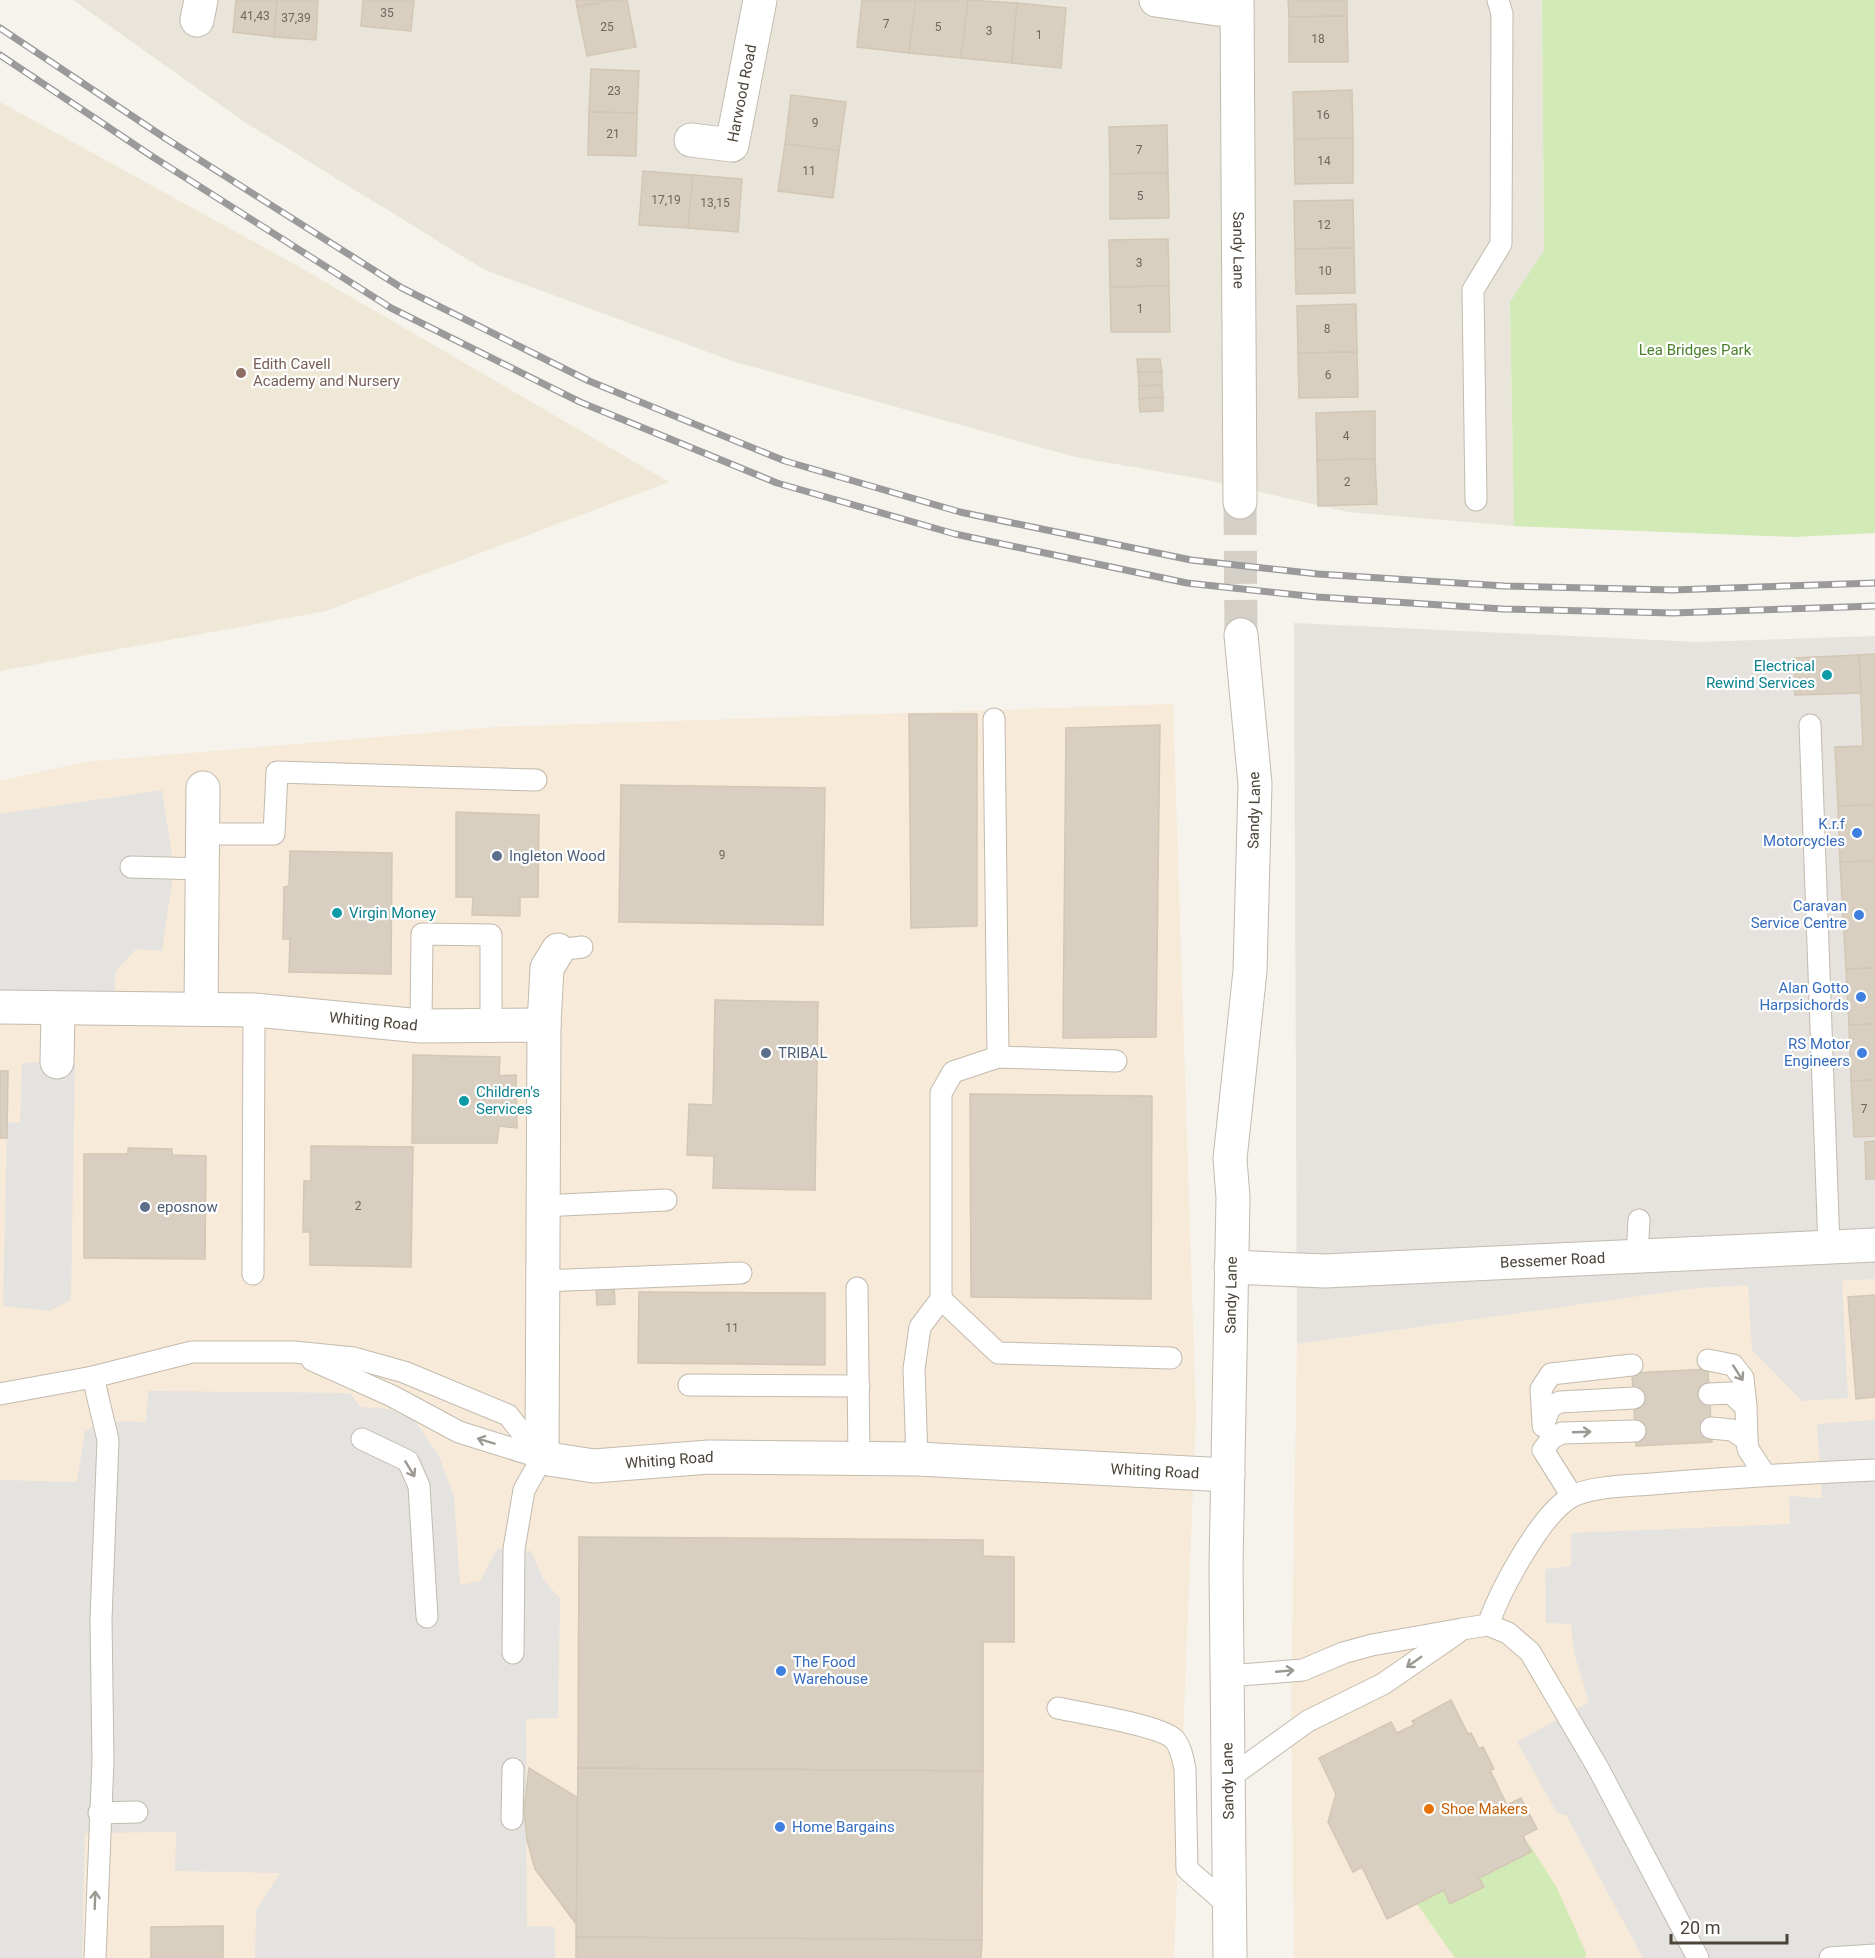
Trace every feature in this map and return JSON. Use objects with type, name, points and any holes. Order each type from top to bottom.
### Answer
[{"type":"street","name":"Harwood Road","points":[[691,140],[732,145],[760,0]]},
{"type":"street","points":[[1156,0],[1217,9],[1237,4]]},
{"type":"street","name":"Sandy Lane","points":[[1237,4],[1240,502]]},
{"type":"street","name":"Sandy Lane","points":[[1230,1958],[1227,1676],[1233,1198],[1230,1159],[1250,971],[1255,784],[1240,635]]},
{"type":"street","points":[[201,1009],[203,788]]},
{"type":"street","points":[[542,1458],[542,1206],[544,1025],[547,968],[570,948]]},
{"type":"street","name":"Whiting Road","points":[[0,1007],[58,1010],[254,1010],[421,1026],[544,1025]]},
{"type":"street","points":[[57,1062],[58,1010]]},
{"type":"street","name":"Bessemer Road","points":[[1231,1268],[1325,1271],[1875,1245]]},
{"type":"street","name":"Whiting Road","points":[[542,1458],[594,1466],[710,1457],[917,1459],[1228,1474]]},
{"type":"lane","points":[[1476,500],[1473,290],[1501,244],[1502,14],[1498,0]]},
{"type":"lane","points":[[994,719],[998,1057]]},
{"type":"lane","points":[[1810,725],[1829,1247]]},
{"type":"lane","points":[[204,834],[274,834],[277,772],[536,780]]},
{"type":"lane","points":[[131,867],[204,868]]},
{"type":"lane","points":[[421,1026],[422,934],[491,935],[491,1026]]},
{"type":"lane","points":[[253,1274],[254,1010]]},
{"type":"lane","points":[[917,1459],[914,1368],[920,1327],[941,1299],[940,1093],[953,1072],[998,1057],[1116,1061]]},
{"type":"lane","points":[[542,1206],[666,1200]]},
{"type":"lane","points":[[1637,1257],[1639,1220]]},
{"type":"lane","points":[[543,1281],[741,1273]]},
{"type":"lane","points":[[857,1288],[859,1458]]},
{"type":"lane","points":[[941,1299],[998,1353],[1171,1358]]},
{"type":"lane","points":[[0,1394],[93,1377],[192,1352],[294,1352],[354,1358],[404,1372],[508,1415],[542,1458]]},
{"type":"lane","points":[[294,1352],[392,1396],[459,1432],[542,1458]]},
{"type":"lane","points":[[1708,1360],[1733,1365],[1743,1378],[1748,1449],[1765,1475]]},
{"type":"lane","points":[[1572,1496],[1543,1450],[1541,1389],[1551,1374],[1632,1365]]},
{"type":"lane","points":[[93,1377],[108,1440],[101,1619],[103,1761],[99,1813],[95,1958]]},
{"type":"lane","points":[[688,1385],[859,1386]]},
{"type":"lane","points":[[1709,1394],[1731,1393],[1746,1407]]},
{"type":"lane","points":[[1543,1424],[1550,1407],[1560,1402],[1634,1398]]},
{"type":"lane","points":[[1711,1428],[1732,1430],[1747,1440]]},
{"type":"lane","points":[[1543,1450],[1552,1438],[1562,1433],[1635,1431]]},
{"type":"lane","points":[[362,1439],[408,1461],[419,1486],[427,1617]]},
{"type":"lane","points":[[513,1653],[514,1549],[524,1490],[542,1458]]},
{"type":"lane","points":[[1488,1625],[1498,1597],[1539,1530],[1554,1510],[1572,1496],[1608,1488],[1765,1475],[1875,1470]]},
{"type":"lane","points":[[1227,1676],[1303,1670],[1343,1653],[1372,1645],[1488,1625],[1508,1633],[1530,1652],[1631,1826],[1698,1958]]},
{"type":"lane","points":[[1229,1778],[1308,1721],[1383,1684],[1462,1629]]},
{"type":"lane","points":[[1058,1708],[1137,1724],[1173,1739],[1182,1754],[1185,1769],[1187,1869],[1229,1906]]},
{"type":"lane","points":[[512,1819],[513,1769]]},
{"type":"lane","points":[[99,1813],[137,1812]]},
{"type":"lane","points":[[1830,1958],[1875,1955]]},
{"type":"shaded area","points":[[73,0],[1542,0],[1544,252],[1510,302],[1514,526],[1348,512],[1202,479],[1075,457],[735,362],[485,270],[243,121]]},
{"type":"shaded area","name":"Edith Cavell Academy and Nursery","points":[[0,102],[296,265],[669,482],[326,611],[0,671]]},
{"type":"shaded area","points":[[1294,623],[1698,642],[1875,636],[1875,1279],[1697,1288],[1297,1344]]},
{"type":"shaded area","points":[[1173,704],[1196,1416],[1174,1958],[0,1958],[0,781],[84,762],[496,727]]},
{"type":"shaded area","points":[[162,790],[174,869],[162,951],[136,949],[116,971],[114,997],[0,992],[0,814]]},
{"type":"shaded area","points":[[22,1063],[75,1064],[71,1300],[49,1311],[3,1306],[7,1122],[20,1123]]},
{"type":"shaded area","points":[[1875,1279],[1875,1958],[1294,1958],[1291,1709],[1297,1344],[1697,1288]]},
{"type":"shaded area","points":[[1842,1281],[1848,1398],[1802,1401],[1752,1350],[1748,1285]]},
{"type":"shaded area","points":[[148,1391],[350,1393],[360,1407],[390,1409],[415,1421],[439,1456],[454,1497],[460,1585],[480,1581],[497,1549],[531,1551],[543,1579],[560,1599],[558,1718],[526,1719],[527,1926],[555,1927],[555,1958],[255,1958],[256,1910],[280,1873],[175,1871],[176,1832],[85,1833],[82,1958],[0,1958],[0,1480],[77,1482],[85,1431],[105,1421],[146,1422]]},
{"type":"shaded area","points":[[1875,1420],[1875,1958],[1643,1958],[1566,1815],[1557,1813],[1517,1742],[1589,1702],[1574,1653],[1571,1624],[1546,1623],[1545,1569],[1571,1566],[1571,1533],[1790,1524],[1789,1496],[1822,1498],[1817,1424]]},
{"type":"green space","name":"Lea Bridges Park","points":[[1542,0],[1875,0],[1875,533],[1795,537],[1514,526],[1510,302],[1544,251]]},
{"type":"green space","points":[[1528,1842],[1557,1888],[1586,1953],[1585,1958],[1455,1958],[1417,1904],[1444,1890],[1450,1904],[1483,1888],[1479,1878],[1531,1852]]},
{"type":"building","points":[[236,0],[277,0],[274,37],[233,32]]},
{"type":"building","points":[[277,0],[318,0],[316,40],[274,37]]},
{"type":"building","points":[[363,0],[414,0],[411,31],[361,26]]},
{"type":"building","points":[[576,0],[613,0],[577,7]]},
{"type":"building","points":[[613,0],[627,0],[636,47],[587,56],[577,7]]},
{"type":"building","points":[[862,0],[916,0],[909,53],[857,47]]},
{"type":"building","points":[[916,0],[968,0],[961,58],[909,53]]},
{"type":"building","points":[[968,0],[1017,3],[1012,63],[961,58]]},
{"type":"building","points":[[1288,0],[1347,0],[1347,16],[1289,17]]},
{"type":"building","points":[[1017,3],[1066,8],[1061,68],[1012,63]]},
{"type":"building","points":[[1347,16],[1348,62],[1289,62],[1289,17]]},
{"type":"building","points":[[591,69],[639,71],[637,113],[589,112]]},
{"type":"building","points":[[1352,90],[1353,138],[1294,139],[1293,92]]},
{"type":"building","points":[[791,95],[846,102],[839,151],[785,144]]},
{"type":"building","points":[[589,112],[637,113],[636,156],[588,155]]},
{"type":"building","points":[[1167,125],[1168,173],[1110,174],[1109,127]]},
{"type":"building","points":[[1353,138],[1353,183],[1295,184],[1294,139]]},
{"type":"building","points":[[785,144],[839,151],[833,198],[778,191]]},
{"type":"building","points":[[643,171],[693,175],[688,228],[639,225]]},
{"type":"building","points":[[1168,173],[1169,218],[1110,219],[1110,174]]},
{"type":"building","points":[[693,175],[742,179],[738,232],[688,228]]},
{"type":"building","points":[[1353,200],[1354,248],[1295,249],[1294,201]]},
{"type":"building","points":[[1168,239],[1169,286],[1110,287],[1109,240]]},
{"type":"building","points":[[1354,248],[1355,293],[1296,294],[1295,249]]},
{"type":"building","points":[[1169,286],[1170,332],[1111,332],[1110,287]]},
{"type":"building","points":[[1356,304],[1357,352],[1298,353],[1297,306]]},
{"type":"building","points":[[1357,352],[1358,397],[1299,398],[1298,353]]},
{"type":"building","points":[[1137,359],[1160,359],[1162,372],[1138,372]]},
{"type":"building","points":[[1138,372],[1162,372],[1162,385],[1139,386]]},
{"type":"building","points":[[1162,385],[1163,397],[1139,399],[1139,386]]},
{"type":"building","points":[[1163,397],[1163,411],[1140,412],[1139,399]]},
{"type":"building","points":[[1375,411],[1375,459],[1317,460],[1316,413]]},
{"type":"building","points":[[1375,459],[1377,504],[1318,506],[1317,460]]},
{"type":"building","points":[[1875,654],[1875,805],[1838,806],[1835,747],[1863,746],[1859,655]]},
{"type":"building","name":"Electrical Rewind Services","points":[[1859,655],[1861,693],[1795,695],[1794,658]]},
{"type":"building","points":[[909,714],[977,714],[977,926],[911,928]]},
{"type":"building","points":[[1160,725],[1156,1037],[1063,1038],[1066,728]]},
{"type":"building","points":[[621,785],[825,788],[823,925],[619,922]]},
{"type":"building","name":"K.r.f Motorcycles","points":[[1875,805],[1875,861],[1840,862],[1838,806]]},
{"type":"building","name":"Ingleton Wood","points":[[456,812],[539,815],[538,897],[520,897],[520,916],[472,915],[473,897],[456,897]]},
{"type":"building","name":"Virgin Money","points":[[290,851],[392,853],[391,974],[289,972],[290,939],[283,939],[284,887],[289,886]]},
{"type":"building","name":"Caravan Service Centre","points":[[1875,861],[1875,968],[1846,969],[1840,862]]},
{"type":"building","name":"Alan Gotto Harpsichords","points":[[1875,968],[1875,1024],[1849,1025],[1846,969]]},
{"type":"building","name":"TRIBAL","points":[[715,1000],[818,1002],[815,1190],[713,1188],[714,1156],[687,1155],[689,1104],[713,1105]]},
{"type":"building","name":"RS Motor Engineers","points":[[1875,1024],[1875,1080],[1851,1081],[1849,1025]]},
{"type":"building","name":"Children's Services","points":[[413,1055],[500,1057],[499,1076],[516,1075],[517,1128],[499,1126],[497,1143],[412,1143]]},
{"type":"building","points":[[0,1071],[8,1071],[7,1138],[0,1138]]},
{"type":"building","points":[[1875,1080],[1875,1136],[1854,1137],[1851,1081]]},
{"type":"building","points":[[970,1094],[1152,1096],[1151,1299],[971,1297]]},
{"type":"building","points":[[1875,1141],[1875,1179],[1866,1179],[1865,1142]]},
{"type":"building","points":[[311,1146],[413,1147],[411,1267],[310,1265],[310,1232],[303,1232],[304,1181],[311,1181]]},
{"type":"building","name":"eposnow","points":[[128,1148],[172,1149],[172,1155],[206,1156],[205,1259],[84,1258],[84,1154],[128,1154]]},
{"type":"building","points":[[596,1286],[614,1286],[615,1304],[597,1305]]},
{"type":"building","points":[[639,1292],[825,1293],[825,1365],[638,1363]]},
{"type":"building","points":[[1875,1295],[1875,1397],[1856,1399],[1848,1297]]},
{"type":"building","points":[[1708,1369],[1712,1442],[1636,1446],[1632,1373]]},
{"type":"building","name":"The Food Warehouse","points":[[579,1537],[983,1540],[983,1556],[1014,1557],[1014,1642],[983,1642],[983,1771],[578,1768]]},
{"type":"building","name":"Shoe Makers","points":[[1451,1700],[1468,1734],[1471,1733],[1479,1749],[1483,1747],[1494,1769],[1490,1770],[1507,1805],[1521,1798],[1537,1829],[1523,1836],[1531,1852],[1479,1878],[1484,1887],[1450,1904],[1444,1890],[1387,1919],[1362,1867],[1353,1872],[1328,1822],[1336,1794],[1319,1758],[1391,1722],[1397,1733],[1414,1725],[1412,1721]]},
{"type":"building","points":[[529,1768],[578,1798],[577,1925],[535,1869],[527,1840],[524,1809]]},
{"type":"building","name":"Home Bargains","points":[[578,1768],[983,1771],[982,1940],[576,1937]]},
{"type":"building","points":[[223,1926],[223,1958],[151,1958],[151,1927]]},
{"type":"building","points":[[576,1937],[982,1940],[981,1958],[576,1958]]},
{"type":"tunnel","points":[[1240,502],[1241,635]]},
{"type":"railway","points":[[0,28],[165,138],[402,288],[589,381],[785,461],[960,512],[1191,560],[1318,574],[1504,586],[1673,590],[1875,583]]},
{"type":"railway","points":[[0,55],[153,157],[391,308],[580,402],[777,483],[955,534],[1187,583],[1317,597],[1503,609],[1673,613],[1875,606]]},
{"type":"place","name":"Edith Cavell Academy and Nursery","points":[[241,373]]},
{"type":"place","name":"Electrical Rewind Services","points":[[1827,675]]},
{"type":"place","name":"K.r.f Motorcycles","points":[[1857,833]]},
{"type":"place","name":"Ingleton Wood","points":[[497,856]]},
{"type":"place","name":"Virgin Money","points":[[337,913]]},
{"type":"place","name":"Caravan Service Centre","points":[[1859,915]]},
{"type":"place","name":"Alan Gotto Harpsichords","points":[[1861,997]]},
{"type":"place","name":"TRIBAL","points":[[766,1053]]},
{"type":"place","name":"RS Motor Engineers","points":[[1862,1053]]},
{"type":"place","name":"Children's Services","points":[[464,1101]]},
{"type":"place","name":"eposnow","points":[[145,1207]]},
{"type":"place","name":"The Food Warehouse","points":[[781,1671]]},
{"type":"place","name":"Shoe Makers","points":[[1429,1809]]},
{"type":"place","name":"Home Bargains","points":[[780,1827]]}]
